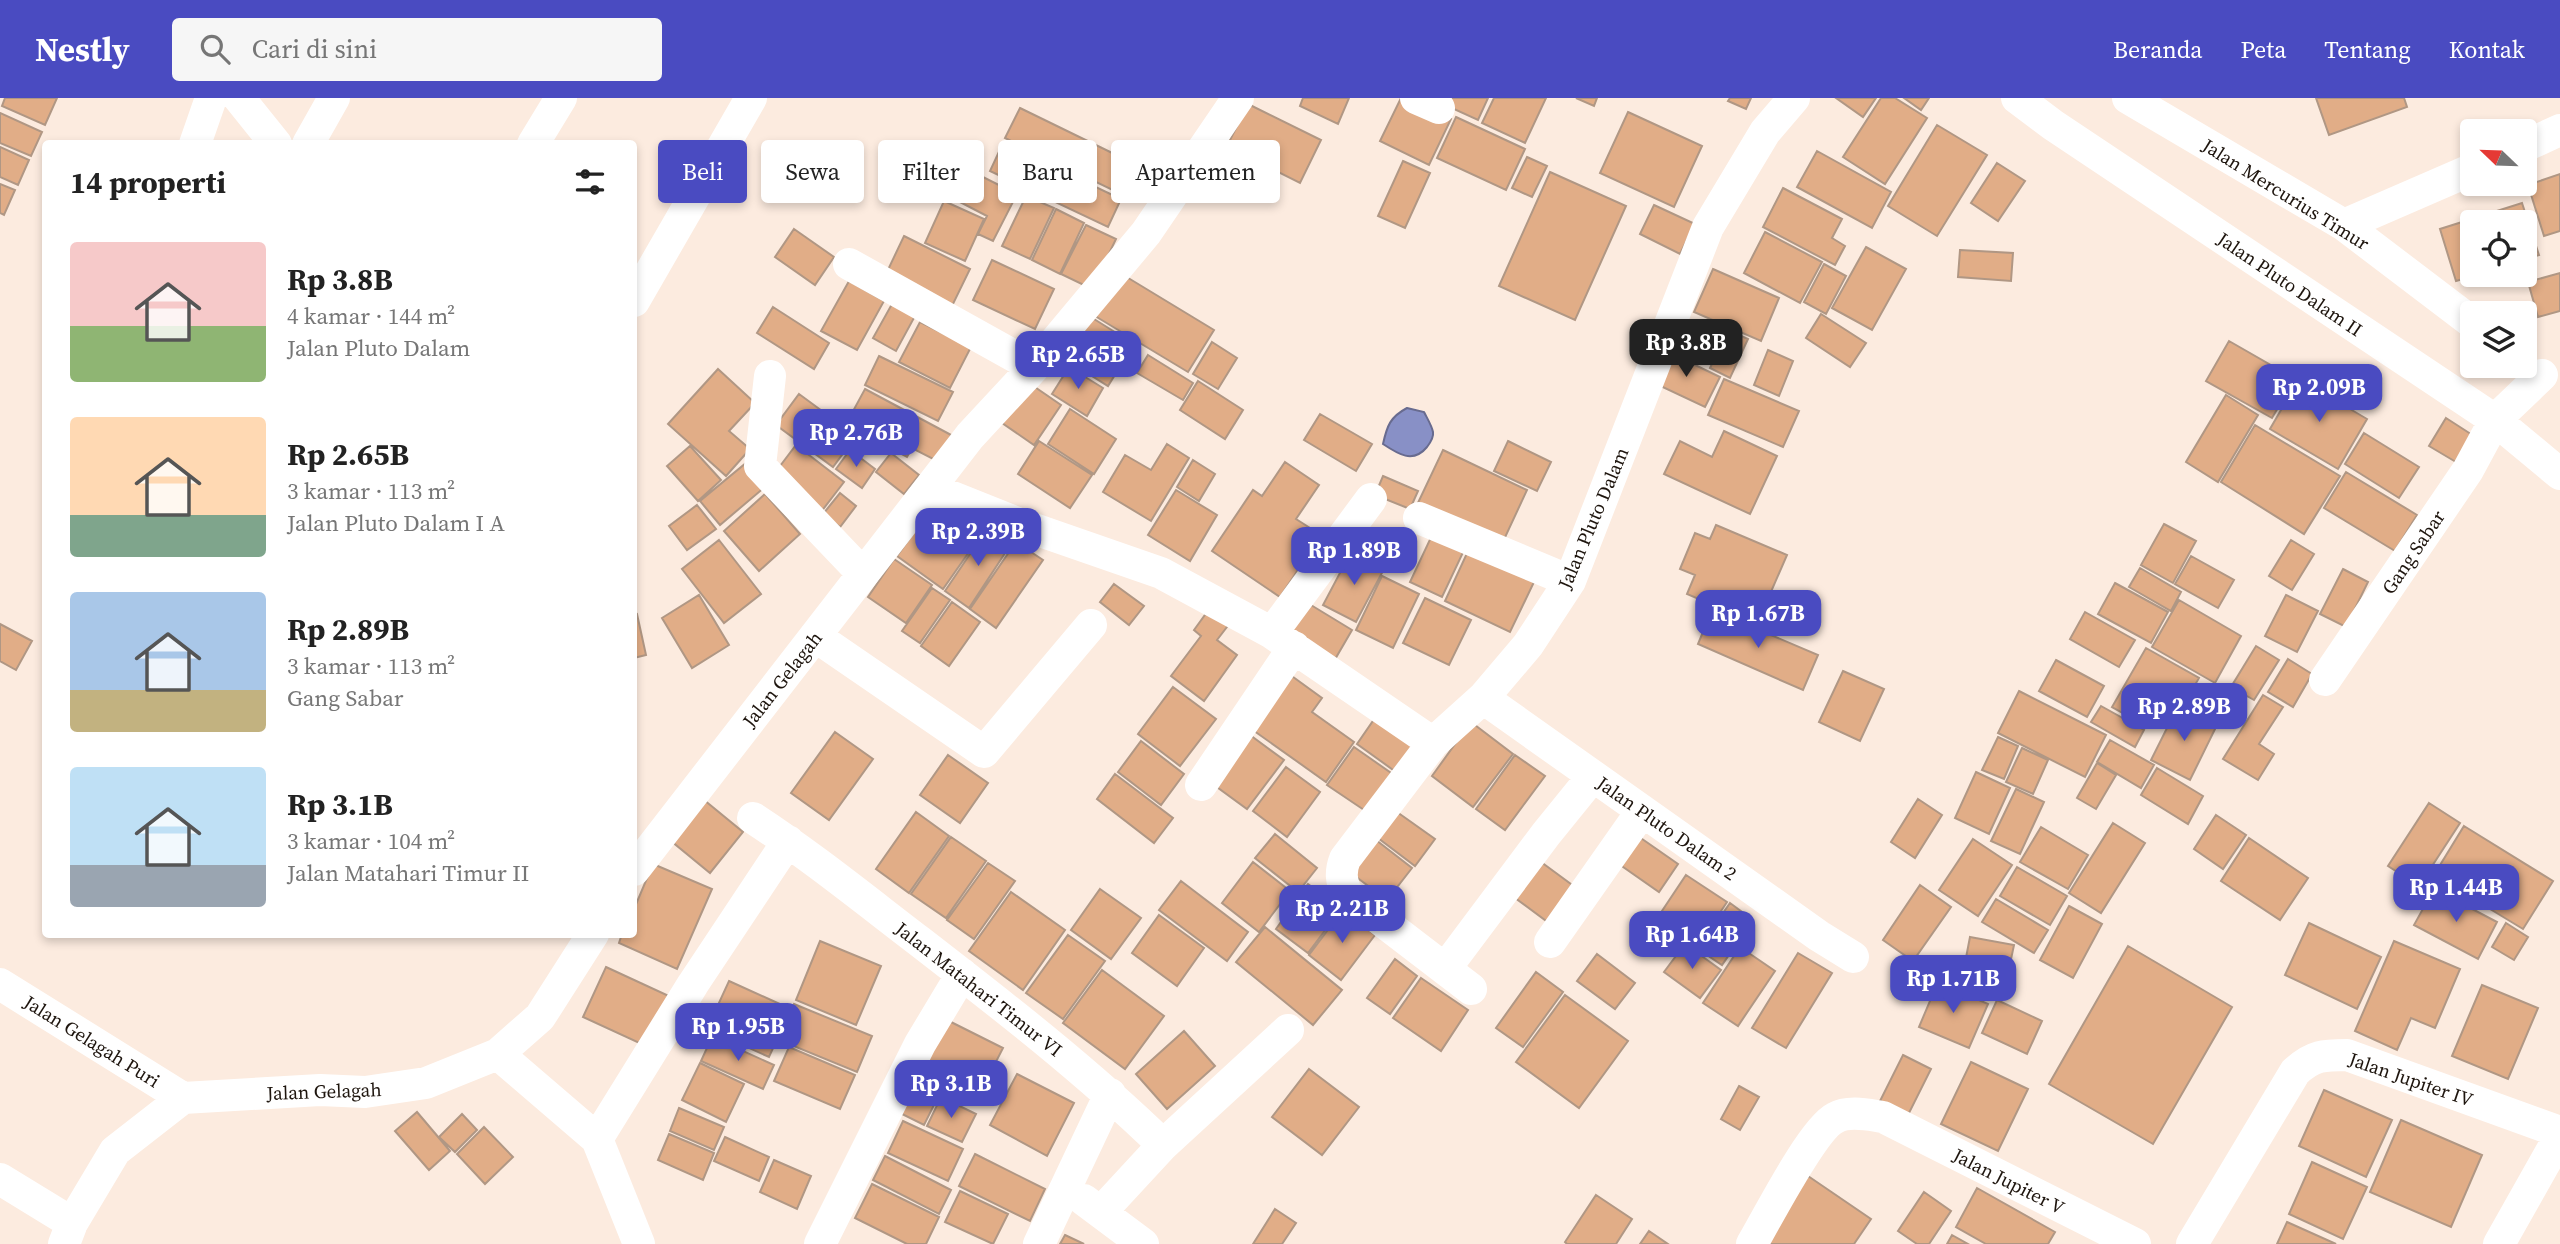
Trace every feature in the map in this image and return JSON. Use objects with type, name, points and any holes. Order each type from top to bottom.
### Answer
[{"type":"street","points":[[196,140],[211,98]]},
{"type":"street","points":[[239,98],[273,140]]},
{"type":"street","points":[[310,140],[334,98]]},
{"type":"street","points":[[535,140],[561,98]]},
{"type":"street","points":[[637,296],[751,98]]},
{"type":"street","name":"Jalan Gelagah","points":[[637,863],[970,436],[1034,367],[1146,233],[1238,98]]},
{"type":"street","name":"Jalan Pluto Dalam","points":[[1471,989],[1347,894],[1342,883],[1341,870],[1345,859],[1433,743],[1483,698],[1528,645],[1570,581],[1708,227],[1765,132],[1794,98]]},
{"type":"street","name":"Jalan Pluto Dalam II","points":[[2017,98],[2076,141],[2495,420],[2560,474]]},
{"type":"street","name":"Jalan Mercurius Timur","points":[[2127,98],[2344,225],[2460,313]]},
{"type":"street","points":[[2538,140],[2560,130]]},
{"type":"street","points":[[2344,225],[2460,175]]},
{"type":"street","points":[[849,264],[1034,367]]},
{"type":"street","points":[[770,376],[760,467],[863,574]]},
{"type":"street","name":"Gang Sabar","points":[[2325,680],[2468,470],[2495,420],[2543,376]]},
{"type":"street","points":[[930,488],[1020,524],[1161,573],[1283,640],[1433,743]]},
{"type":"street","points":[[1201,785],[1283,640],[1371,499]]},
{"type":"street","points":[[1419,518],[1570,581]]},
{"type":"street","points":[[815,636],[984,752],[1091,625]]},
{"type":"street","name":"Jalan Pluto Dalam 2","points":[[1483,698],[1819,936],[1853,957]]},
{"type":"street","points":[[1445,969],[1593,776]]},
{"type":"street","points":[[1550,942],[1642,811]]},
{"type":"street","name":"Jalan Matahari Timur VI","points":[[753,818],[788,841],[962,974],[1110,1094],[1163,1145]]},
{"type":"street","points":[[597,1139],[692,984],[788,841]]},
{"type":"street","name":"Jalan Gelagah","points":[[183,1098],[320,1090],[365,1092],[426,1083],[498,1054],[540,1017],[590,938]]},
{"type":"street","points":[[820,1244],[920,1044],[962,974]]},
{"type":"street","name":"Jalan Gelagah Puri","points":[[0,984],[183,1098]]},
{"type":"street","points":[[1101,1212],[1163,1145],[1288,1030]]},
{"type":"street","points":[[498,1054],[597,1139],[639,1244]]},
{"type":"street","name":"Jalan Jupiter IV","points":[[2192,1244],[2295,1072],[2308,1060],[2326,1055],[2347,1055],[2560,1134]]},
{"type":"street","points":[[1039,1244],[1110,1094]]},
{"type":"street","points":[[0,1179],[68,1234],[115,1151],[183,1098]]},
{"type":"street","name":"Jalan Jupiter V","points":[[1752,1244],[1818,1132],[1836,1117],[1860,1113],[1883,1117],[2135,1244]]},
{"type":"street","points":[[2499,1244],[2560,1134]]},
{"type":"street","points":[[1066,1187],[1143,1244]]},
{"type":"water","points":[[1407,408],[1424,412],[1433,432],[1427,447],[1411,456],[1400,454],[1383,444],[1390,423]]},
{"type":"building","points":[[5,98],[57,98],[45,125],[2,106]]},
{"type":"building","points":[[1303,98],[1349,98],[1338,124],[1300,106]]},
{"type":"building","points":[[1401,98],[1451,119],[1429,165],[1380,141]]},
{"type":"building","points":[[1430,98],[1488,98],[1478,120]]},
{"type":"building","points":[[1494,98],[1546,98],[1525,143],[1482,123]]},
{"type":"building","points":[[1576,98],[1597,98],[1594,106]]},
{"type":"building","points":[[1730,98],[1751,98],[1746,109],[1728,101]]},
{"type":"building","points":[[1836,98],[1876,98],[1863,117]]},
{"type":"building","points":[[1881,98],[1895,98],[1927,118],[1885,184],[1843,157]]},
{"type":"building","points":[[1904,98],[1929,98],[1921,110]]},
{"type":"building","points":[[2316,98],[2404,98],[2407,107],[2329,135]]},
{"type":"building","points":[[1248,104],[1321,140],[1300,183],[1280,173],[1280,140],[1230,140]]},
{"type":"building","points":[[1020,108],[1086,140],[1009,140],[1005,138]]},
{"type":"building","points":[[1628,112],[1702,146],[1674,207],[1600,173]]},
{"type":"building","points":[[0,113],[42,132],[31,156],[0,143]]},
{"type":"building","points":[[1456,117],[1525,149],[1506,190],[1437,158]]},
{"type":"building","points":[[1937,125],[1987,155],[1937,236],[1888,206]]},
{"type":"building","points":[[1097,146],[1111,152],[1111,189],[1097,182]]},
{"type":"building","points":[[0,147],[29,160],[18,185],[0,177]]},
{"type":"building","points":[[1817,151],[1891,192],[1872,228],[1797,187]]},
{"type":"building","points":[[998,154],[998,175],[990,171]]},
{"type":"building","points":[[1527,157],[1547,166],[1532,197],[1512,188]]},
{"type":"building","points":[[1403,161],[1430,173],[1405,228],[1378,216]]},
{"type":"building","points":[[1997,163],[2025,181],[1998,221],[1971,203]]},
{"type":"building","points":[[1550,172],[1626,206],[1575,320],[1499,286]]},
{"type":"building","points":[[2560,174],[2560,231],[2544,236],[2531,196],[2538,196],[2538,182]]},
{"type":"building","points":[[984,178],[998,184],[998,203],[1012,203],[993,241],[978,234],[987,216],[962,203],[984,203]]},
{"type":"building","points":[[0,184],[15,190],[4,215],[0,213]]},
{"type":"building","points":[[1097,188],[1111,194],[1111,203],[1119,203],[1108,227],[1057,203],[1097,203]]},
{"type":"building","points":[[1783,188],[1842,219],[1832,238],[1845,246],[1835,265],[1763,227]]},
{"type":"building","points":[[943,203],[984,219],[965,261],[925,243]]},
{"type":"building","points":[[1023,203],[1042,203],[1054,208],[1030,259],[1002,246]]},
{"type":"building","points":[[2522,203],[2524,210],[2500,210]]},
{"type":"building","points":[[1654,205],[1695,224],[1680,254],[1640,234]]},
{"type":"building","points":[[1056,209],[1084,223],[1060,274],[1032,260]]},
{"type":"building","points":[[2460,223],[2460,280],[2456,281],[2440,229]]},
{"type":"building","points":[[1086,225],[1116,239],[1092,289],[1061,274]]},
{"type":"building","points":[[794,229],[834,257],[815,285],[775,257]]},
{"type":"building","points":[[1765,232],[1822,262],[1800,303],[1744,273]]},
{"type":"building","points":[[904,236],[970,269],[952,306],[886,274]]},
{"type":"building","points":[[1866,247],[1906,269],[1872,330],[1832,308]]},
{"type":"building","points":[[1960,250],[2013,253],[2011,281],[1958,277]]},
{"type":"building","points":[[992,260],[1054,289],[1035,329],[973,300]]},
{"type":"building","points":[[1824,264],[1846,276],[1826,314],[1804,302]]},
{"type":"building","points":[[1713,269],[1779,298],[1761,341],[1694,312]]},
{"type":"building","points":[[1120,273],[1214,330],[1188,372],[1095,316]]},
{"type":"building","points":[[2560,273],[2560,311],[2538,317],[2537,301],[2533,301],[2529,287],[2537,287],[2537,279]]},
{"type":"building","points":[[849,281],[884,301],[857,350],[821,331]]},
{"type":"building","points":[[892,304],[915,316],[896,351],[873,338]]},
{"type":"building","points":[[773,307],[829,343],[814,369],[757,333]]},
{"type":"building","points":[[1086,314],[1134,344],[1108,386],[1060,356]]},
{"type":"building","points":[[1821,314],[1866,343],[1850,367],[1806,338]]},
{"type":"building","points":[[920,322],[971,347],[950,388],[899,362]]},
{"type":"building","points":[[1728,330],[1748,339],[1730,378],[1710,368]]},
{"type":"building","points":[[2229,341],[2295,379],[2272,418],[2206,381]]},
{"type":"building","points":[[1212,342],[1237,358],[1218,389],[1193,374]]},
{"type":"building","points":[[1768,350],[1793,361],[1779,396],[1754,385]]},
{"type":"building","points":[[1666,351],[1720,377],[1705,407],[1652,382]]},
{"type":"building","points":[[1148,355],[1193,383],[1183,400],[1137,373]]},
{"type":"building","points":[[879,356],[953,392],[938,421],[865,385]]},
{"type":"building","points":[[1069,367],[1103,388],[1087,416],[1052,394]]},
{"type":"building","points":[[718,369],[755,403],[729,431],[750,449],[726,476],[668,424]]},
{"type":"building","points":[[1724,379],[1799,411],[1783,447],[1708,415]]},
{"type":"building","points":[[2299,379],[2367,419],[2338,469],[2270,429]]},
{"type":"building","points":[[1198,381],[1243,410],[1225,439],[1180,410]]},
{"type":"building","points":[[1029,383],[1061,405],[1034,445],[1002,423]]},
{"type":"building","points":[[865,389],[953,436],[939,462],[912,448],[907,457],[846,424]]},
{"type":"building","points":[[799,394],[856,436],[833,467],[776,425]]},
{"type":"building","points":[[2226,395],[2258,415],[2218,482],[2186,462]]},
{"type":"building","points":[[1070,409],[1116,439],[1094,474],[1048,444]]},
{"type":"building","points":[[1320,414],[1372,444],[1356,471],[1304,440]]},
{"type":"building","points":[[2446,418],[2477,438],[2461,465],[2429,446]]},
{"type":"building","points":[[2255,425],[2340,476],[2304,534],[2221,482]]},
{"type":"building","points":[[1724,431],[1777,456],[1750,514],[1664,474],[1680,441],[1712,457]]},
{"type":"building","points":[[2364,433],[2419,467],[2399,498],[2345,464]]},
{"type":"building","points":[[1039,441],[1092,475],[1070,508],[1018,474]]},
{"type":"building","points":[[1508,441],[1551,462],[1537,491],[1494,471]]},
{"type":"building","points":[[1167,444],[1189,458],[1151,521],[1103,492],[1125,455],[1151,470]]},
{"type":"building","points":[[796,445],[844,482],[821,512],[774,474]]},
{"type":"building","points":[[690,446],[721,480],[698,501],[667,466]]},
{"type":"building","points":[[850,450],[875,469],[862,488],[836,469]]},
{"type":"building","points":[[1443,450],[1527,490],[1501,546],[1416,507]]},
{"type":"building","points":[[891,453],[919,475],[904,494],[876,472]]},
{"type":"building","points":[[1193,460],[1215,474],[1199,501],[1177,487]]},
{"type":"building","points":[[1285,462],[1319,485],[1296,519],[1321,535],[1280,597],[1212,551],[1253,490],[1262,496]]},
{"type":"building","points":[[746,463],[766,486],[720,525],[700,501]]},
{"type":"building","points":[[2346,472],[2417,515],[2395,551],[2324,508]]},
{"type":"building","points":[[1383,476],[1418,491],[1410,509],[1375,495]]},
{"type":"building","points":[[1176,490],[1217,515],[1190,561],[1148,535]]},
{"type":"building","points":[[840,493],[856,506],[840,527],[823,514]]},
{"type":"building","points":[[765,494],[800,534],[759,571],[724,531]]},
{"type":"building","points":[[697,505],[716,529],[687,550],[669,526]]},
{"type":"building","points":[[923,520],[969,552],[943,589],[897,556]]},
{"type":"building","points":[[2164,524],[2196,541],[2173,583],[2141,565]]},
{"type":"building","points":[[1716,525],[1787,555],[1757,624],[1687,594],[1695,575],[1680,569],[1695,533],[1710,539]]},
{"type":"building","points":[[987,529],[1011,544],[969,608],[945,591]]},
{"type":"building","points":[[1434,531],[1466,546],[1442,597],[1410,582]]},
{"type":"building","points":[[719,540],[761,594],[724,623],[682,569]]},
{"type":"building","points":[[2291,540],[2314,554],[2292,590],[2269,576]]},
{"type":"building","points":[[1016,542],[1043,560],[996,628],[970,609]]},
{"type":"building","points":[[1468,551],[1534,582],[1510,632],[1445,601]]},
{"type":"building","points":[[1351,552],[1384,569],[1356,622],[1323,605]]},
{"type":"building","points":[[2191,556],[2234,580],[2218,608],[2175,584]]},
{"type":"building","points":[[894,559],[932,585],[906,623],[868,597]]},
{"type":"building","points":[[2140,568],[2181,592],[2171,611],[2129,587]]},
{"type":"building","points":[[2343,569],[2368,582],[2346,627],[2320,614]]},
{"type":"building","points":[[1382,576],[1419,594],[1393,648],[1356,630]]},
{"type":"building","points":[[2115,583],[2168,612],[2151,643],[2098,614]]},
{"type":"building","points":[[1114,584],[1144,606],[1129,625],[1100,602]]},
{"type":"building","points":[[932,588],[950,600],[920,643],[902,631]]},
{"type":"building","points":[[699,595],[729,645],[692,668],[662,618]]},
{"type":"building","points":[[2286,595],[2318,611],[2297,652],[2265,636]]},
{"type":"building","points":[[1425,598],[1471,620],[1449,665],[1403,643]]},
{"type":"building","points":[[2179,600],[2241,636],[2215,683],[2152,647]]},
{"type":"building","points":[[952,602],[980,622],[949,666],[921,646]]},
{"type":"building","points":[[1306,602],[1352,630],[1334,661],[1288,632]]},
{"type":"building","points":[[1210,608],[1230,623],[1217,640],[1237,655],[1204,701],[1171,676],[1201,636],[1194,630]]},
{"type":"building","points":[[1712,610],[1818,655],[1803,690],[1698,644]]},
{"type":"building","points":[[2085,612],[2135,640],[2119,667],[2070,639]]},
{"type":"building","points":[[637,614],[646,655],[637,657]]},
{"type":"building","points":[[0,624],[32,641],[16,670],[0,661]]},
{"type":"building","points":[[2256,646],[2279,660],[2254,700],[2231,687]]},
{"type":"building","points":[[2146,648],[2199,678],[2183,706],[2163,695],[2146,726],[2112,707]]},
{"type":"building","points":[[2288,659],[2312,674],[2293,707],[2268,692]]},
{"type":"building","points":[[2056,660],[2104,686],[2087,717],[2039,691]]},
{"type":"building","points":[[1843,671],[1884,689],[1860,741],[1819,722]]},
{"type":"building","points":[[1289,674],[1322,698],[1312,712],[1354,742],[1326,782],[1250,728]]},
{"type":"building","points":[[1173,687],[1216,719],[1180,766],[1138,734]]},
{"type":"building","points":[[2019,691],[2106,735],[2085,777],[1998,733]]},
{"type":"building","points":[[2263,695],[2283,707],[2259,744],[2274,754],[2258,780],[2223,759]]},
{"type":"building","points":[[2101,706],[2144,730],[2135,747],[2091,722]]},
{"type":"building","points":[[2178,706],[2217,725],[2190,780],[2151,760]]},
{"type":"building","points":[[1375,718],[1415,745],[1396,772],[1357,744]]},
{"type":"building","points":[[1471,722],[1513,754],[1473,807],[1432,776]]},
{"type":"building","points":[[835,732],[873,759],[829,820],[791,793]]},
{"type":"building","points":[[1246,732],[1284,760],[1247,809],[1210,782]]},
{"type":"building","points":[[1998,737],[2018,746],[2004,779],[1982,770]]},
{"type":"building","points":[[2110,740],[2154,765],[2141,788],[2097,762]]},
{"type":"building","points":[[1141,741],[1184,774],[1161,805],[1118,772]]},
{"type":"building","points":[[1354,747],[1394,775],[1367,812],[1327,785]]},
{"type":"building","points":[[2022,748],[2048,760],[2033,794],[2006,782]]},
{"type":"building","points":[[948,755],[988,783],[960,823],[920,795]]},
{"type":"building","points":[[1515,755],[1545,776],[1505,830],[1476,809]]},
{"type":"building","points":[[2097,763],[2116,775],[2096,809],[2077,798]]},
{"type":"building","points":[[1286,767],[1320,792],[1287,837],[1253,811]]},
{"type":"building","points":[[2157,768],[2203,796],[2188,824],[2141,795]]},
{"type":"building","points":[[1976,772],[2010,788],[1989,834],[1955,818]]},
{"type":"building","points":[[1115,774],[1173,818],[1154,843],[1097,799]]},
{"type":"building","points":[[2016,789],[2044,802],[2020,854],[1991,841]]},
{"type":"building","points":[[698,795],[743,832],[710,873],[665,836]]},
{"type":"building","points":[[1918,799],[1942,815],[1915,858],[1891,842]]},
{"type":"building","points":[[2429,803],[2460,823],[2419,886],[2388,866]]},
{"type":"building","points":[[916,812],[949,836],[909,893],[876,869]]},
{"type":"building","points":[[1397,812],[1435,839],[1415,866],[1378,838]]},
{"type":"building","points":[[2216,815],[2246,835],[2223,869],[2194,849]]},
{"type":"building","points":[[2113,823],[2145,843],[2101,913],[2069,893]]},
{"type":"building","points":[[2464,826],[2553,881],[2523,929],[2434,875]]},
{"type":"building","points":[[2041,827],[2088,855],[2068,889],[2020,862]]},
{"type":"building","points":[[1275,834],[1317,868],[1298,892],[1255,858]]},
{"type":"building","points":[[1635,834],[1678,864],[1659,892],[1616,862]]},
{"type":"building","points":[[951,837],[986,861],[946,918],[911,894]]},
{"type":"building","points":[[2249,838],[2308,878],[2280,920],[2221,881]]},
{"type":"building","points":[[1973,839],[2012,865],[1978,916],[1939,890]]},
{"type":"building","points":[[1376,840],[1412,868],[1387,900],[1351,873]]},
{"type":"building","points":[[1537,859],[1579,890],[1553,926],[1511,895]]},
{"type":"building","points":[[1253,862],[1290,891],[1259,932],[1222,903]]},
{"type":"building","points":[[988,863],[1015,881],[974,939],[947,920]]},
{"type":"building","points":[[653,864],[712,889],[677,969],[619,943],[621,938],[637,938],[637,902]]},
{"type":"building","points":[[2017,867],[2067,896],[2050,925],[2000,896]]},
{"type":"building","points":[[1686,875],[1727,902],[1697,947],[1656,920]]},
{"type":"building","points":[[1181,881],[1248,932],[1227,961],[1159,910]]},
{"type":"building","points":[[1308,884],[1341,909],[1308,953],[1276,929]]},
{"type":"building","points":[[1920,885],[1951,907],[1913,961],[1883,940]]},
{"type":"building","points":[[1100,889],[1141,918],[1111,959],[1071,930]]},
{"type":"building","points":[[2434,889],[2497,922],[2478,959],[2414,925]]},
{"type":"building","points":[[1011,892],[1065,930],[1023,990],[969,951]]},
{"type":"building","points":[[1996,899],[2048,930],[2034,953],[1982,922]]},
{"type":"building","points":[[1730,903],[1753,920],[1722,965],[1698,949]]},
{"type":"building","points":[[2069,906],[2102,924],[2073,978],[2040,960]]},
{"type":"building","points":[[1343,910],[1375,935],[1341,980],[1309,955]]},
{"type":"building","points":[[1159,915],[1204,948],[1177,986],[1132,953]]},
{"type":"building","points":[[2309,923],[2381,957],[2357,1009],[2285,975]]},
{"type":"building","points":[[2506,923],[2528,937],[2514,960],[2492,947]]},
{"type":"building","points":[[1265,927],[1342,990],[1313,1025],[1236,962]]},
{"type":"building","points":[[1068,935],[1105,961],[1063,1019],[1026,993]]},
{"type":"building","points":[[1970,937],[2014,945],[2003,997],[1960,989]]},
{"type":"building","points":[[820,941],[881,966],[856,1025],[796,1000]]},
{"type":"building","points":[[2394,941],[2460,969],[2435,1028],[2411,1018],[2397,1050],[2355,1031]]},
{"type":"building","points":[[1685,944],[1721,970],[1700,998],[1664,972]]},
{"type":"building","points":[[2128,946],[2232,1007],[2153,1144],[2049,1084]]},
{"type":"building","points":[[1740,947],[1775,971],[1738,1026],[1703,1003]]},
{"type":"building","points":[[1798,953],[1832,973],[1786,1048],[1752,1028]]},
{"type":"building","points":[[1597,954],[1635,983],[1615,1009],[1577,981]]},
{"type":"building","points":[[1395,959],[1417,976],[1390,1014],[1367,998]]},
{"type":"building","points":[[606,967],[671,997],[648,1047],[583,1017]]},
{"type":"building","points":[[1102,970],[1164,1016],[1125,1069],[1063,1023]]},
{"type":"building","points":[[1536,972],[1563,992],[1523,1047],[1496,1028]]},
{"type":"building","points":[[1421,978],[1468,1010],[1441,1051],[1393,1018]]},
{"type":"building","points":[[729,981],[791,1009],[769,1057],[707,1029]]},
{"type":"building","points":[[1938,982],[1988,1004],[1969,1048],[1919,1027]]},
{"type":"building","points":[[2482,985],[2538,1008],[2508,1079],[2452,1056]]},
{"type":"building","points":[[1565,995],[1628,1041],[1579,1108],[1516,1062]]},
{"type":"building","points":[[1997,1000],[2042,1021],[2027,1054],[1982,1033]]},
{"type":"building","points":[[794,1004],[872,1036],[857,1072],[779,1040]]},
{"type":"building","points":[[945,1019],[1003,1048],[977,1099],[920,1070]]},
{"type":"building","points":[[1184,1031],[1215,1066],[1167,1109],[1136,1074]]},
{"type":"building","points":[[712,1037],[774,1065],[763,1089],[701,1061]]},
{"type":"building","points":[[789,1047],[855,1075],[840,1109],[774,1081]]},
{"type":"building","points":[[1903,1055],[1931,1069],[1908,1115],[1880,1101]]},
{"type":"building","points":[[1971,1062],[2028,1089],[1998,1151],[1941,1124]]},
{"type":"building","points":[[700,1063],[744,1084],[726,1122],[682,1100]]},
{"type":"building","points":[[1309,1069],[1359,1107],[1322,1155],[1272,1117]]},
{"type":"building","points":[[1017,1074],[1074,1103],[1047,1156],[990,1125]]},
{"type":"building","points":[[909,1083],[938,1097],[924,1125],[896,1111]]},
{"type":"building","points":[[1739,1086],[1759,1097],[1740,1130],[1721,1119]]},
{"type":"building","points":[[2324,1090],[2392,1120],[2366,1177],[2299,1146]]},
{"type":"building","points":[[941,1097],[976,1114],[962,1142],[927,1126]]},
{"type":"building","points":[[679,1108],[724,1127],[714,1150],[670,1131]]},
{"type":"building","points":[[417,1112],[450,1151],[429,1170],[395,1131]]},
{"type":"building","points":[[462,1114],[477,1130],[455,1152],[439,1137]]},
{"type":"building","points":[[2401,1120],[2482,1155],[2451,1227],[2370,1192]]},
{"type":"building","points":[[903,1121],[963,1149],[948,1181],[888,1153]]},
{"type":"building","points":[[484,1127],[513,1157],[485,1184],[457,1154]]},
{"type":"building","points":[[669,1134],[714,1153],[703,1180],[658,1160]]},
{"type":"building","points":[[725,1137],[769,1157],[759,1181],[714,1161]]},
{"type":"building","points":[[975,1154],[1045,1189],[1030,1221],[959,1186]]},
{"type":"building","points":[[885,1156],[951,1190],[939,1214],[873,1180]]},
{"type":"building","points":[[774,1160],[811,1176],[797,1209],[760,1192]]},
{"type":"building","points":[[2312,1162],[2367,1187],[2343,1239],[2289,1214]]},
{"type":"building","points":[[1808,1176],[1871,1219],[1854,1244],[1762,1244]]},
{"type":"building","points":[[872,1184],[939,1217],[926,1244],[907,1244],[855,1218]]},
{"type":"building","points":[[1977,1188],[2055,1232],[2048,1244],[1986,1244],[1956,1227]]},
{"type":"building","points":[[960,1191],[1008,1214],[993,1244],[945,1222]]},
{"type":"building","points":[[1924,1192],[1951,1211],[1929,1244],[1917,1244],[1898,1231]]},
{"type":"building","points":[[1596,1195],[1632,1219],[1616,1244],[1567,1244],[1565,1242]]},
{"type":"building","points":[[1275,1209],[1296,1223],[1282,1244],[1253,1244]]},
{"type":"building","points":[[2287,1222],[2336,1244],[2277,1244]]},
{"type":"building","points":[[1649,1231],[1668,1244],[1640,1244]]},
{"type":"building","points":[[1065,1235],[1084,1244],[1060,1244]]},
{"type":"building","points":[[1952,1235],[1968,1244],[1947,1244]]}]
